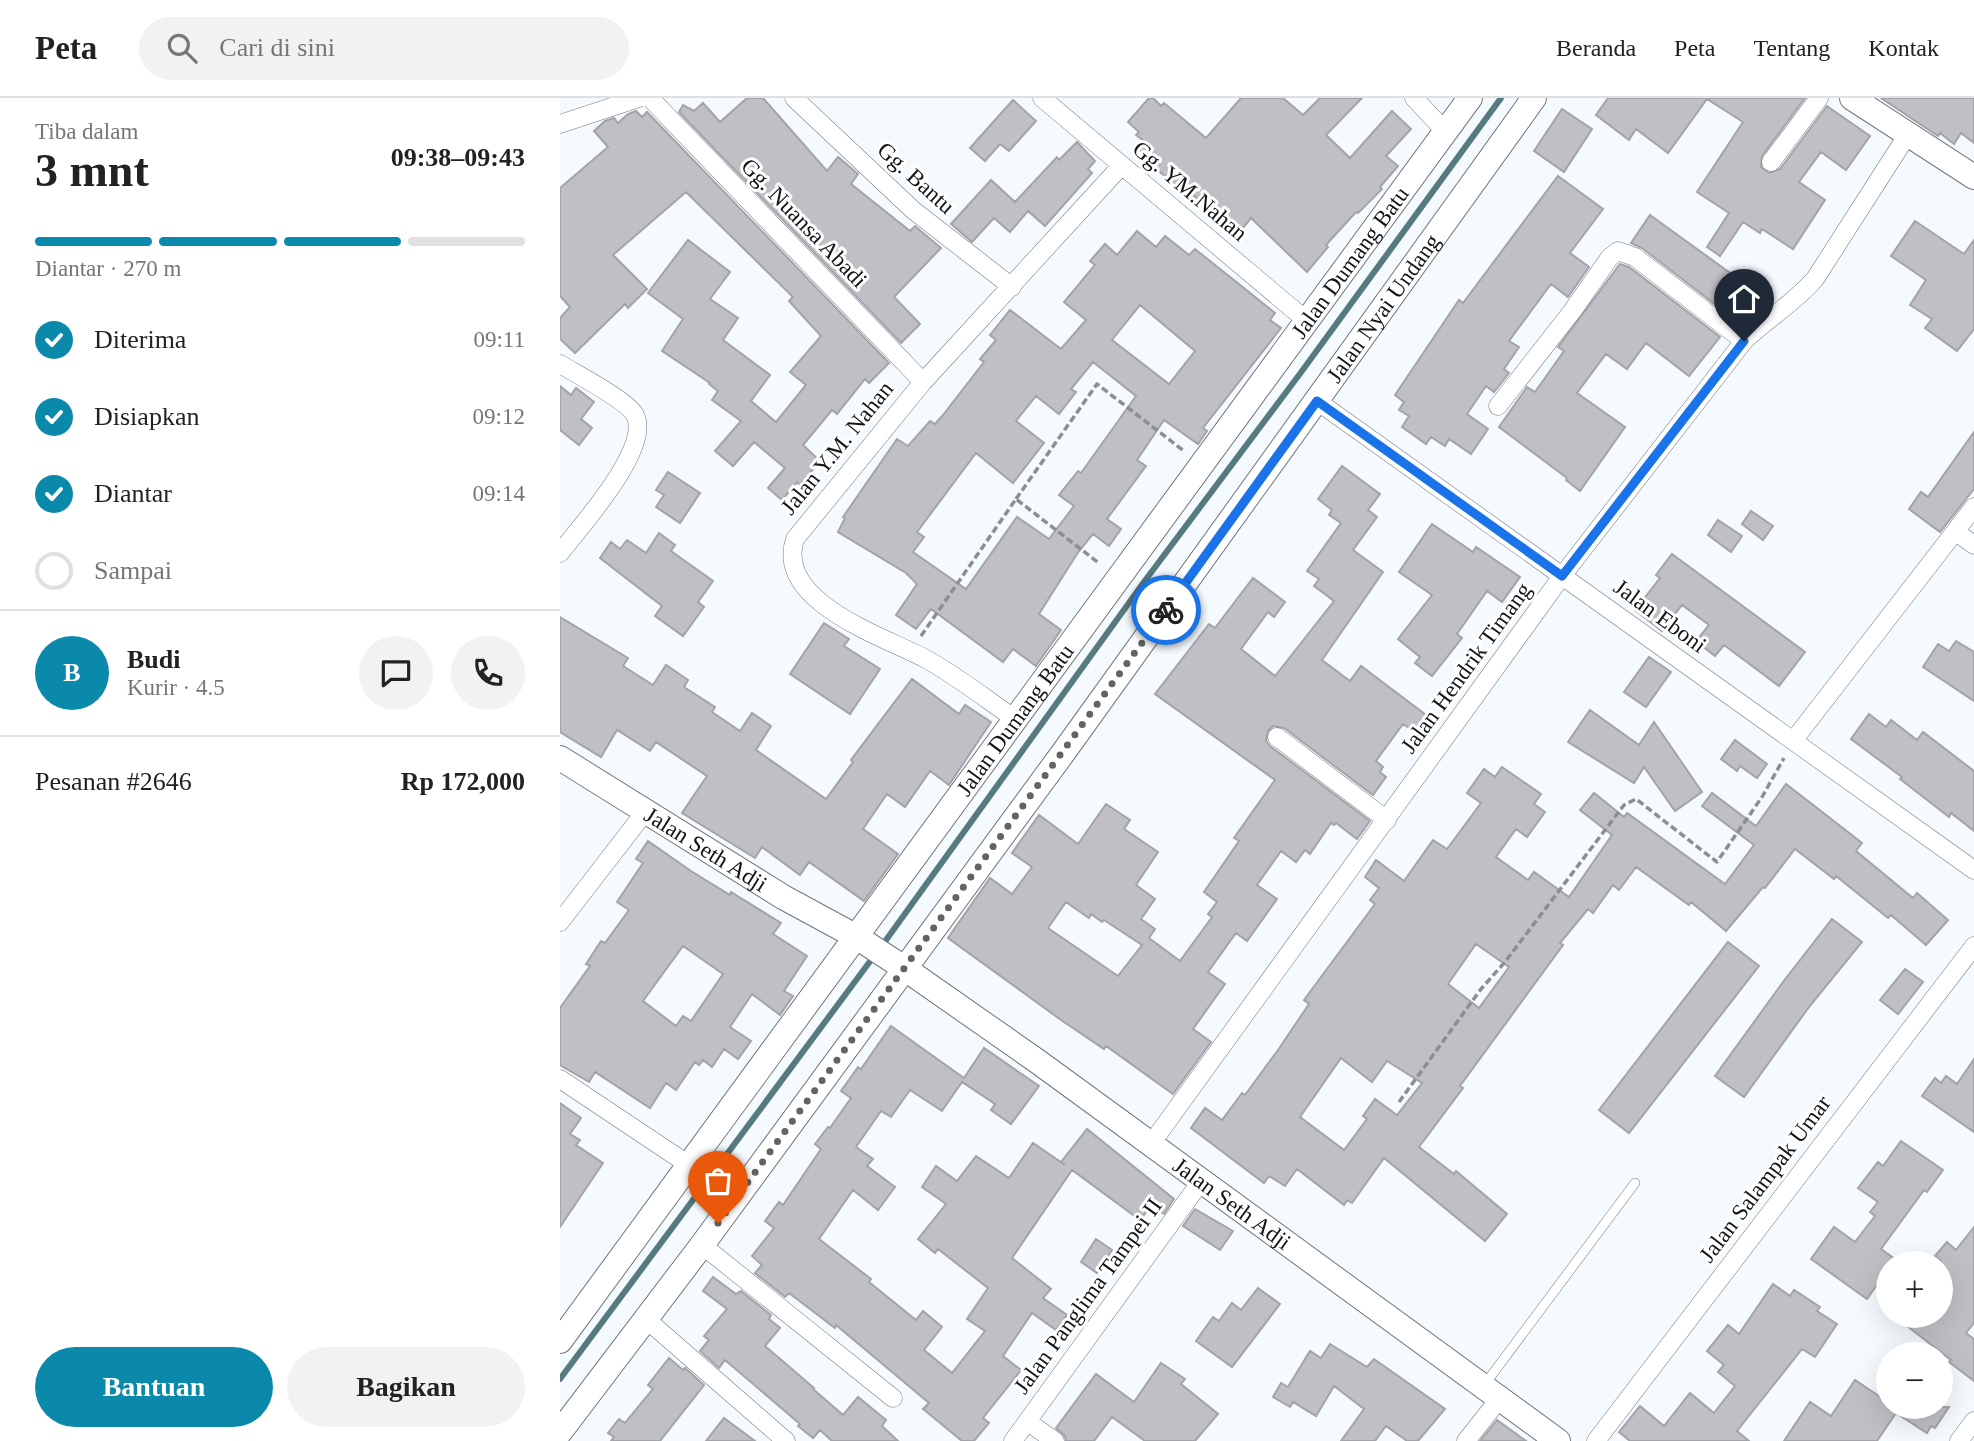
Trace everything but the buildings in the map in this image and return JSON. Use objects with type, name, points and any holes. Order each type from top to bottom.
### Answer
[{"type":"street","points":[[560,124],[639,98]]},
{"type":"street","name":"Gg. Nuansa Abadi","points":[[650,98],[923,382]]},
{"type":"street","name":"Gg. Bantu","points":[[794,98],[913,210],[964,253],[1012,287]]},
{"type":"street","name":"Gg. YM.Nahan","points":[[1042,98],[1307,321]]},
{"type":"street","points":[[1414,98],[1445,131]]},
{"type":"street","name":"Jalan Dumang Batu","points":[[560,1341],[689,1165],[861,939],[1015,719],[1470,98]]},
{"type":"street","name":"Jalan Nyai Undang","points":[[560,1432],[702,1245],[901,966],[1055,764],[1534,98]]},
{"type":"street","points":[[1771,162],[1819,98]]},
{"type":"street","points":[[1863,101],[1974,177]]},
{"type":"street","name":"Jalan Hendrik Timang","points":[[1151,1144],[1562,576],[1744,341],[1762,324],[1801,296],[1815,279],[1908,134]]},
{"type":"street","name":"Jalan Y.M. Nahan","points":[[1015,719],[927,660],[845,620],[820,602],[794,570],[791,549],[800,531],[923,382],[1122,165]]},
{"type":"street","points":[[1498,406],[1573,310],[1610,257],[1618,251],[1635,257],[1744,341]]},
{"type":"street","points":[[560,364],[625,404],[636,417],[638,426],[634,449],[609,490],[560,552]]},
{"type":"street","name":"Jalan Eboni","points":[[1317,401],[1974,870]]},
{"type":"street","points":[[1793,741],[1974,507]]},
{"type":"street","points":[[1956,532],[1974,545]]},
{"type":"street","points":[[1277,737],[1387,820]]},
{"type":"street","name":"Jalan Seth Adji","points":[[560,758],[783,897],[861,939],[901,966],[1202,1180],[1558,1441]]},
{"type":"street","points":[[560,922],[645,812]]},
{"type":"street","name":"Jalan Salampak Umar","points":[[1596,1441],[1974,946]]},
{"type":"street","points":[[560,1079],[689,1165]]},
{"type":"street","name":"Jalan Panglima Tampei II","points":[[1013,1441],[1202,1180]]},
{"type":"street","points":[[702,1245],[893,1398]]},
{"type":"street","points":[[646,1319],[786,1441]]},
{"type":"street","points":[[1466,1441],[1492,1392]]},
{"type":"street","points":[[1959,1441],[1974,1421]]},
{"type":"street","points":[[1028,1422],[1055,1441]]},
{"type":"lane","points":[[1492,1392],[1635,1183]]},
{"type":"path","points":[[910,652],[1097,384],[1201,465]]},
{"type":"path","points":[[1016,499],[1119,579]]},
{"type":"path","points":[[1399,1102],[1481,989],[1505,962],[1624,804],[1636,799],[1717,862],[1762,797],[1793,741]]},
{"type":"waterway","points":[[881,947],[1144,582],[1501,98]]},
{"type":"waterway","points":[[560,1379],[874,956]]},
{"type":"way so far","points":[[718,1223],[1166,610]]},
{"type":"route","points":[[1166,610],[1317,401],[1562,576],[1744,341]]}]
